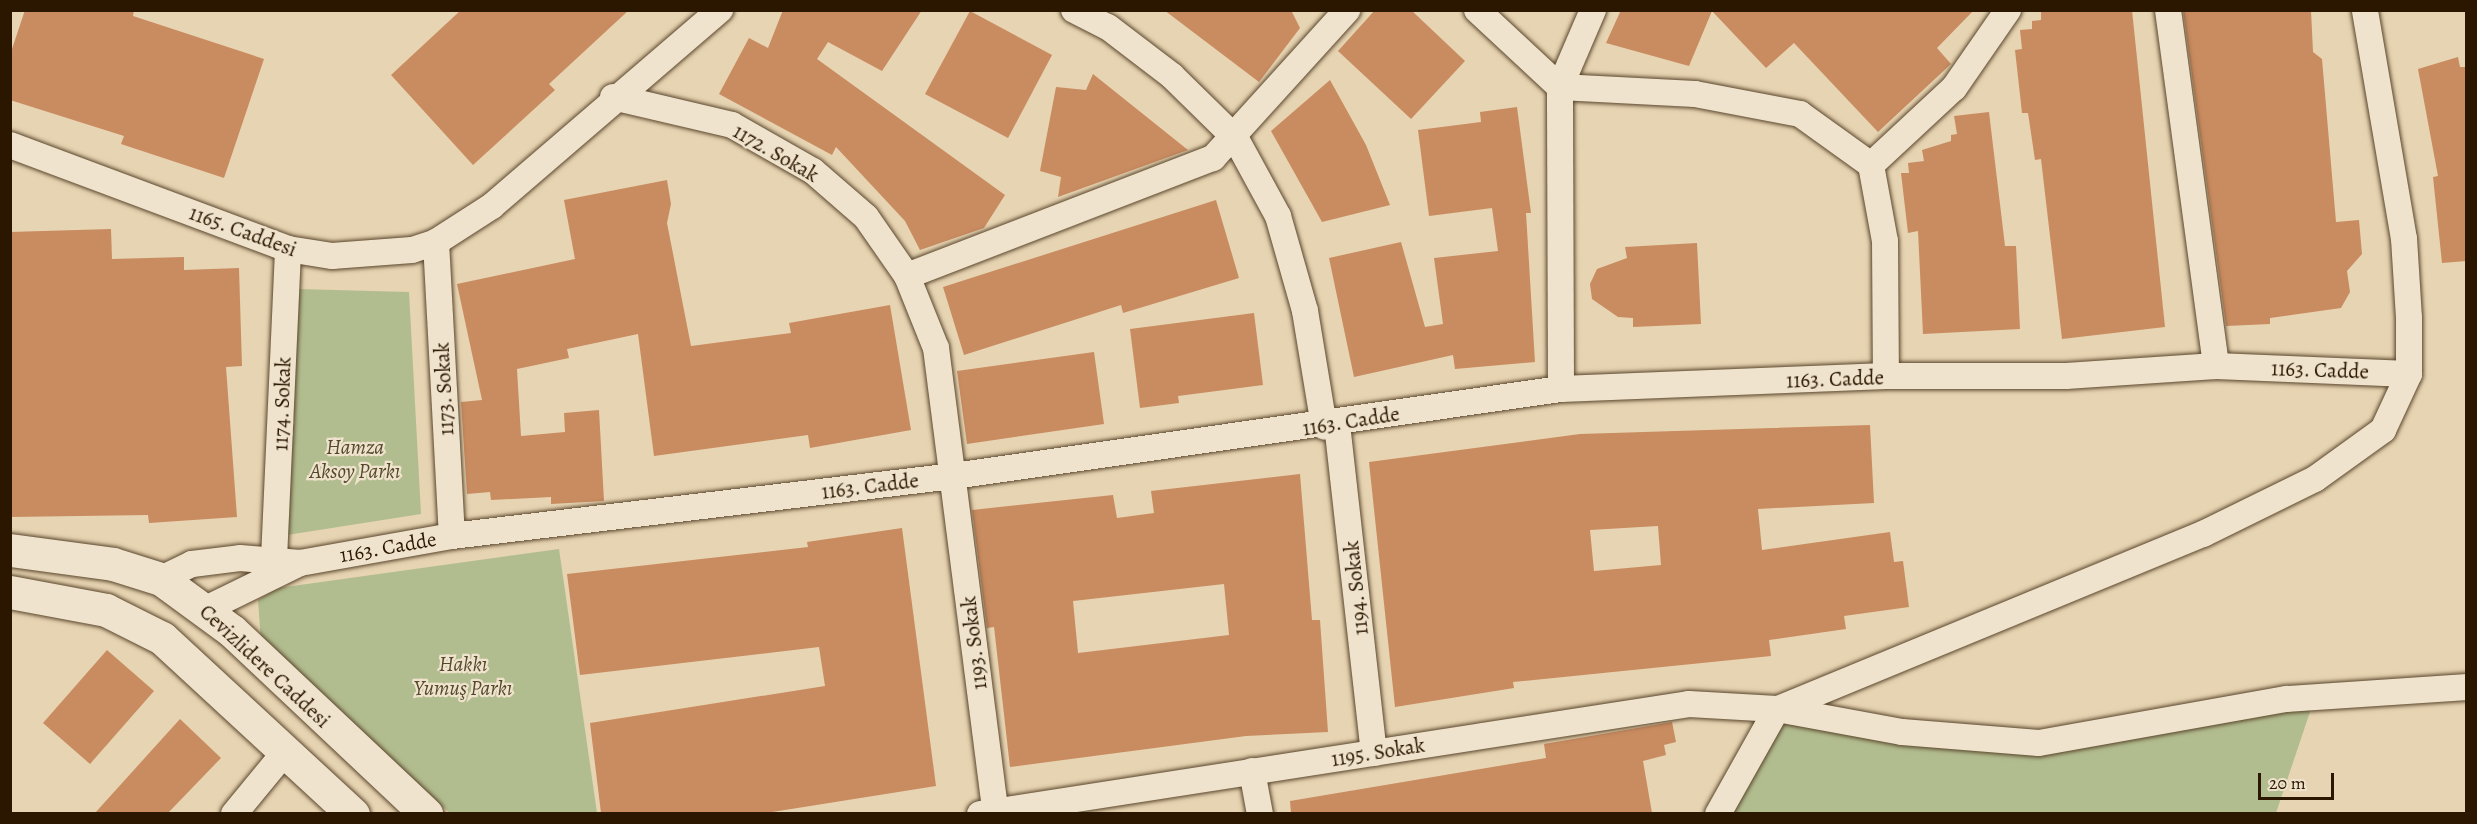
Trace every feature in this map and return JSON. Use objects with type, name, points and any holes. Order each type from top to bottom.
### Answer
[{"type":"main road","name":"Cevizlidere Caddesi","points":[[10,550],[113,564],[161,579],[206,609],[426,813]]},
{"type":"main road","points":[[115,613],[161,579]]},
{"type":"main road","points":[[10,592],[115,613],[162,638],[353,813]]},
{"type":"main road","points":[[162,638],[206,609]]},
{"type":"street","name":"1165. Caddesi","points":[[10,145],[288,249],[357,256],[436,242],[492,206],[614,97],[720,10]]},
{"type":"street","name":"1194. Sokak","points":[[1074,10],[1108,27],[1172,76],[1236,139],[1278,216],[1305,311],[1331,425],[1374,753]]},
{"type":"street","points":[[907,276],[1213,158],[1236,139],[1347,10]]},
{"type":"street","points":[[1477,10],[1560,87],[1695,94],[1800,114],[1871,165],[1885,241],[1886,376]]},
{"type":"street","points":[[1561,389],[1560,87],[1593,10]]},
{"type":"street","points":[[1871,165],[1953,88],[2008,10]]},
{"type":"street","points":[[2168,10],[2216,366]]},
{"type":"street","points":[[1718,813],[1777,709],[2204,534],[2316,479],[2383,430],[2409,374],[2404,239],[2365,10]]},
{"type":"street","name":"1172. Sokak","points":[[614,97],[732,125],[813,171],[866,217],[907,276],[936,348],[954,476]]},
{"type":"street","name":"1173. Sokak","points":[[436,242],[452,536]]},
{"type":"street","name":"1174. Sokak","points":[[274,559],[288,249]]},
{"type":"street","name":"1163. Cadde","points":[[206,609],[300,563],[452,536],[954,476],[1331,425],[1561,389],[1886,376],[2066,376],[2216,366],[2409,374]]},
{"type":"street","name":"1193. Sokak","points":[[954,476],[987,812]]},
{"type":"street","name":"1163. Cadde","points":[[161,579],[192,564],[274,559],[300,563]]},
{"type":"street","name":"1195. Sokak","points":[[987,812],[1689,704],[1777,709],[1902,732],[2039,743],[2287,699],[2466,687]]},
{"type":"street","points":[[234,813],[285,752]]},
{"type":"street","points":[[1252,771],[1260,813]]},
{"type":"green space","name":"Hamza Aksoy Parkı","points":[[298,289],[409,292],[421,514],[287,535]]},
{"type":"green space","name":"Hakkı Yumuş Parkı","points":[[559,549],[597,813],[450,813],[297,683],[261,642],[258,600],[278,588]]},
{"type":"green space","points":[[2315,697],[2276,813],[1718,814],[1777,709],[2039,743]]},
{"type":"building","points":[[25,10],[134,10],[133,16],[264,59],[224,178],[121,144],[124,136],[10,100],[10,55]]},
{"type":"building","points":[[461,10],[629,10],[549,84],[555,90],[473,165],[391,75]]},
{"type":"building","points":[[783,10],[922,10],[882,71],[828,42],[817,59],[1005,195],[984,228],[920,250],[905,221],[836,147],[832,155],[719,94],[749,38],[768,48]]},
{"type":"building","points":[[1164,10],[1291,10],[1300,28],[1259,82]]},
{"type":"building","points":[[1375,10],[1411,10],[1465,61],[1411,119],[1338,51]]},
{"type":"building","points":[[1621,10],[1974,10],[1937,48],[1951,64],[1878,132],[1794,43],[1766,68],[1712,11],[1689,66],[1606,43]]},
{"type":"building","points":[[2132,10],[2165,327],[2062,339],[2041,159],[2035,160],[2028,113],[2022,113],[2015,50],[2022,49],[2020,30],[2032,29],[2032,21],[2041,20],[2041,12]]},
{"type":"building","points":[[2183,10],[2311,10],[2313,52],[2322,59],[2336,222],[2359,220],[2362,254],[2347,271],[2350,292],[2341,308],[2270,318],[2270,324],[2226,326]]},
{"type":"building","points":[[970,11],[1052,55],[1008,138],[925,94]]},
{"type":"building","points":[[2458,57],[2460,67],[2466,67],[2466,261],[2442,263],[2433,177],[2438,176],[2418,69]]},
{"type":"building","points":[[1093,74],[1188,150],[1058,197],[1061,177],[1040,171],[1056,87],[1086,90]]},
{"type":"building","points":[[1330,80],[1366,145],[1390,205],[1322,222],[1271,131]]},
{"type":"building","points":[[1517,107],[1531,213],[1526,213],[1535,362],[1455,369],[1453,355],[1354,377],[1329,258],[1401,242],[1425,327],[1443,324],[1434,258],[1498,251],[1492,208],[1429,216],[1418,130],[1481,122],[1480,112]]},
{"type":"building","points":[[1989,112],[2005,246],[2016,246],[2020,329],[1923,334],[1918,231],[1908,233],[1901,173],[1909,173],[1908,163],[1924,161],[1922,150],[1951,141],[1951,135],[1957,134],[1954,116]]},
{"type":"building","points":[[667,180],[671,204],[667,223],[691,346],[791,333],[789,323],[890,305],[911,430],[810,448],[808,435],[654,456],[638,334],[567,349],[569,358],[517,369],[521,436],[565,432],[564,413],[599,410],[604,501],[551,504],[551,497],[491,500],[490,492],[467,494],[461,402],[482,400],[457,284],[575,259],[564,200]]},
{"type":"building","points":[[1216,200],[1239,278],[1123,313],[1121,305],[964,355],[943,287]]},
{"type":"building","points":[[111,229],[112,259],[184,257],[184,270],[239,268],[242,366],[226,367],[237,517],[149,523],[148,515],[10,517],[10,232]]},
{"type":"building","points":[[1697,243],[1701,324],[1633,327],[1633,318],[1618,317],[1592,299],[1590,284],[1597,269],[1627,258],[1625,247]]},
{"type":"building","points":[[1254,313],[1263,385],[1178,396],[1179,403],[1140,408],[1130,329]]},
{"type":"building","points":[[1094,352],[1104,424],[967,444],[957,371]]},
{"type":"building","points":[[1870,425],[1874,503],[1758,509],[1762,550],[1890,532],[1894,562],[1903,561],[1909,607],[1844,616],[1846,629],[1769,640],[1771,656],[1513,682],[1514,688],[1395,707],[1369,462],[1580,434]],"holes":[[[1658,526],[1661,565],[1594,571],[1590,530]]]},
{"type":"building","points":[[1300,474],[1312,620],[1320,620],[1328,732],[1246,736],[1010,767],[994,627],[987,628],[972,510],[1113,495],[1117,518],[1154,513],[1151,491]],"holes":[[[1224,584],[1229,635],[1078,653],[1073,601]]]},
{"type":"building","points":[[902,528],[936,786],[766,813],[601,813],[590,723],[825,686],[819,647],[580,675],[567,574],[808,547],[807,542]]},
{"type":"building","points":[[107,650],[154,691],[90,764],[43,723]]},
{"type":"building","points":[[180,719],[221,758],[168,813],[95,813]]},
{"type":"building","points":[[1672,722],[1676,742],[1664,745],[1666,755],[1643,761],[1652,813],[1291,813],[1290,801],[1546,758],[1544,744]]}]
